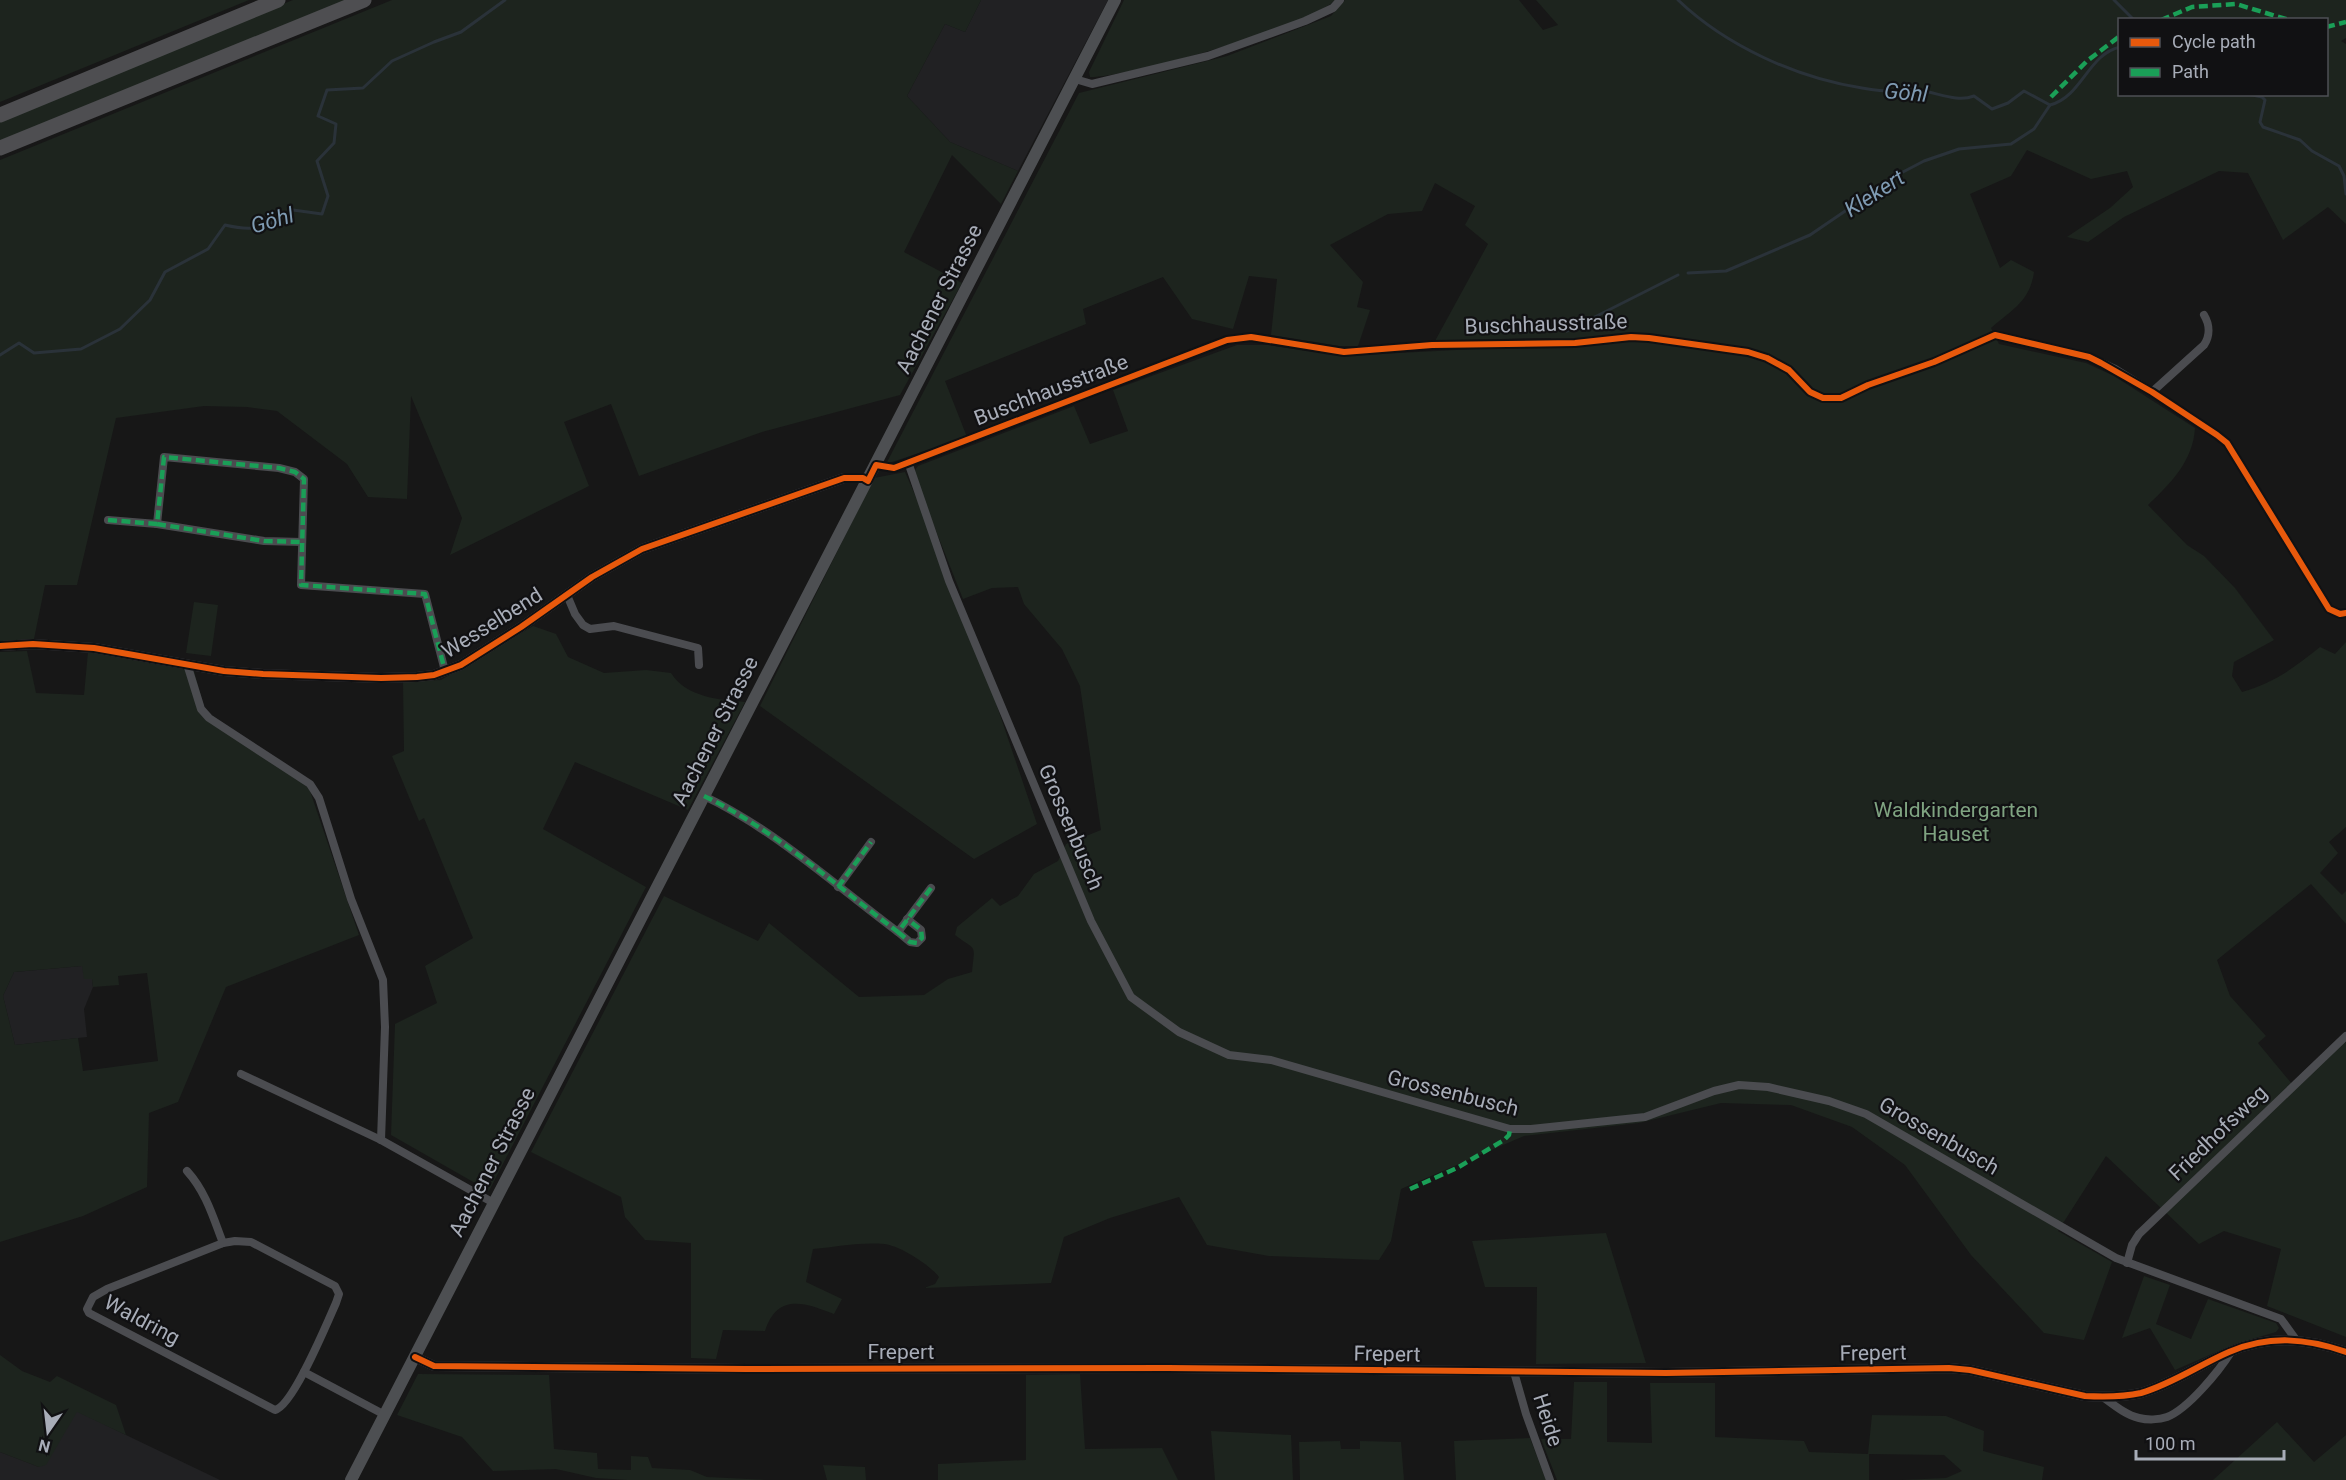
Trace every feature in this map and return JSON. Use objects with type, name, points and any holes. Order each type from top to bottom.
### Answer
[{"type":"highway","points":[[0,115],[278,0]]},
{"type":"highway","points":[[0,148],[364,0]]},
{"type":"main road","name":"Aachener Strasse","points":[[351,1480],[492,1202],[1115,0]]},
{"type":"street","points":[[1075,79],[1092,84],[1208,56],[1305,21],[1333,8],[1340,0]]},
{"type":"street","points":[[2152,392],[2204,345],[2209,337],[2207,320],[2204,315]]},
{"type":"street","name":"Buschhausstraße","points":[[876,465],[894,468],[1227,340],[1251,337],[1344,352],[1432,345],[1594,342],[1631,337],[1649,338],[1748,352],[1767,358],[1789,370],[1810,392],[1823,398],[1841,398],[1868,385],[1934,362],[1995,335],[2089,357],[2115,369],[2217,435],[2227,444],[2329,609],[2346,614]]},
{"type":"street","points":[[157,524],[164,457],[279,468],[295,472],[304,479],[301,585],[425,594],[446,671]]},
{"type":"street","name":"Grossenbusch","points":[[908,462],[949,581],[1091,921],[1131,997],[1179,1032],[1229,1054],[1271,1060],[1510,1130],[1645,1117],[1714,1091],[1739,1085],[1768,1087],[1829,1101],[1866,1114],[2127,1263],[2281,1319],[2297,1341]]},
{"type":"street","name":"Wesselbend","points":[[0,646],[25,644],[94,648],[263,675],[417,677],[446,671],[460,665],[521,627],[592,577],[642,549],[844,478],[868,480]]},
{"type":"street","points":[[108,520],[157,524],[264,541],[302,542]]},
{"type":"street","points":[[567,595],[575,614],[583,625],[590,629],[614,626],[698,648],[699,665]]},
{"type":"street","points":[[187,664],[201,709],[209,718],[310,784],[319,798],[351,899],[383,980],[385,1028],[381,1140]]},
{"type":"street","points":[[704,796],[740,815],[785,845],[910,942],[917,943],[922,938],[921,930],[908,919]]},
{"type":"street","points":[[838,887],[871,842]]},
{"type":"street","points":[[898,932],[931,888]]},
{"type":"street","name":"Friedhofsweg","points":[[2127,1263],[2132,1245],[2139,1234],[2346,1036]]},
{"type":"street","points":[[241,1074],[381,1140],[492,1202]]},
{"type":"street","points":[[187,1171],[198,1183],[204,1195],[223,1243]]},
{"type":"street","name":"Waldring","points":[[250,1242],[335,1286],[339,1294],[304,1372],[281,1409],[275,1410],[89,1313],[87,1304],[107,1289],[223,1243],[250,1242]]},
{"type":"street","name":"Frepert","points":[[415,1357],[434,1365],[444,1366],[1742,1373],[1949,1368],[1970,1370],[2085,1396],[2103,1397],[2141,1392],[2176,1380],[2231,1352],[2268,1341],[2310,1341],[2346,1352]]},
{"type":"street","name":"Frepert","points":[[2103,1397],[2119,1409],[2139,1418],[2168,1417],[2200,1391],[2221,1368],[2231,1352]]},
{"type":"street","points":[[304,1372],[385,1415]]},
{"type":"street","name":"Heide","points":[[1514,1372],[1526,1414],[1550,1480]]},
{"type":"shaded area","points":[[981,0],[1108,0],[1018,171],[950,142],[907,96],[945,24],[965,32]]},
{"type":"shaded area","points":[[82,966],[92,978],[93,987],[84,1009],[87,1037],[15,1045],[3,996],[14,972]]},
{"type":"shaded area","points":[[77,1411],[220,1480],[0,1480],[0,1452],[39,1467]]},
{"type":"green space","points":[[0,0],[249,0],[0,102]]},
{"type":"green space","points":[[293,0],[348,0],[0,142],[0,119]]},
{"type":"green space","points":[[392,0],[981,0],[965,32],[945,24],[907,96],[950,142],[1018,171],[1001,204],[952,155],[904,252],[962,283],[900,395],[762,432],[639,476],[611,404],[564,422],[589,486],[450,555],[462,518],[411,396],[407,499],[368,497],[347,464],[277,411],[247,407],[204,406],[116,418],[77,585],[45,585],[34,639],[0,641],[0,160]]},
{"type":"green space","points":[[1124,0],[1335,0],[1320,11],[1258,36],[1178,60],[1110,75],[1090,77],[1089,72]]},
{"type":"green space","name":"Waldkindergarten Hauset","points":[[1345,0],[1519,0],[1543,30],[1558,25],[1536,0],[2346,0],[2346,38],[2341,41],[2346,44],[2346,224],[2328,207],[2283,240],[2248,173],[2219,171],[2124,217],[2088,242],[2067,237],[2110,208],[2133,187],[2127,171],[2091,179],[2027,150],[2011,176],[1970,194],[2000,268],[2011,260],[2034,272],[2029,290],[2019,304],[1991,328],[1999,344],[2086,363],[2114,376],[2195,428],[2190,451],[2179,471],[2148,505],[2187,545],[2204,556],[2235,588],[2274,640],[2234,662],[2232,676],[2242,692],[2284,674],[2320,647],[2335,654],[2346,642],[2346,827],[2329,842],[2338,853],[2320,873],[2342,895],[2346,891],[2346,924],[2311,884],[2217,960],[2230,996],[2266,1036],[2258,1043],[2292,1084],[2342,1039],[2346,1043],[2346,1337],[2267,1306],[2281,1249],[2224,1231],[2199,1244],[2106,1156],[2058,1231],[2112,1262],[2084,1340],[2044,1333],[1971,1255],[1905,1165],[1852,1127],[1791,1105],[1721,1103],[1639,1123],[1524,1136],[1401,1189],[1391,1241],[1379,1260],[1269,1256],[1207,1245],[1179,1197],[1110,1218],[1064,1237],[1051,1283],[924,1288],[935,1284],[939,1277],[914,1256],[890,1245],[866,1244],[813,1249],[806,1282],[842,1299],[834,1314],[802,1304],[784,1306],[770,1319],[765,1331],[723,1330],[716,1359],[691,1358],[691,1243],[645,1240],[625,1217],[621,1197],[531,1152],[664,896],[758,941],[769,923],[859,997],[924,995],[948,979],[972,972],[973,949],[955,935],[957,927],[992,898],[1000,906],[1018,896],[1034,874],[1058,861],[1066,844],[1101,830],[1080,686],[1062,649],[1024,604],[1018,587],[992,588],[963,599],[913,473],[918,466],[1074,406],[1090,444],[1128,431],[1113,390],[1237,345],[1268,345],[1343,356],[1551,345],[1551,338],[1435,341],[1488,244],[1465,225],[1475,206],[1435,183],[1422,211],[1388,214],[1330,245],[1363,282],[1357,307],[1370,310],[1358,346],[1339,346],[1271,335],[1277,279],[1249,276],[1233,329],[1192,319],[1163,277],[1083,309],[1086,324],[945,381],[967,437],[886,464],[1079,93],[1227,56],[1331,16]]},
{"type":"green space","points":[[905,472],[961,600],[1037,824],[974,859],[760,706],[874,478]]},
{"type":"green space","points":[[194,602],[218,605],[211,656],[186,653]]},
{"type":"green space","points":[[533,626],[556,634],[568,657],[604,673],[646,670],[671,673],[685,687],[704,696],[745,702],[688,810],[575,762],[543,829],[646,887],[489,1191],[391,1135],[395,1024],[437,1003],[425,966],[473,938],[424,818],[419,821],[392,756],[404,751],[403,681],[441,680]]},
{"type":"green space","points":[[27,651],[36,693],[84,695],[88,652],[194,671],[205,710],[309,788],[359,935],[226,987],[178,1102],[149,1113],[147,1187],[83,1216],[0,1242],[0,652]],"holes":[[[82,966],[84,979],[92,979],[93,987],[119,985],[118,976],[147,973],[158,1061],[83,1071],[78,1038],[15,1045],[3,996],[14,972]]]},
{"type":"green space","points":[[1606,1233],[1646,1363],[1536,1364],[1537,1287],[1485,1287],[1472,1241]]},
{"type":"green space","points":[[2144,1276],[2170,1285],[2156,1324],[2191,1339],[2208,1299],[2276,1323],[2279,1328],[2276,1332],[2235,1344],[2175,1370],[2150,1328],[2122,1338]]},
{"type":"green space","points":[[0,1355],[22,1371],[50,1382],[57,1376],[116,1405],[126,1435],[77,1412],[46,1465],[39,1467],[0,1452]]},
{"type":"green space","points":[[418,1374],[549,1375],[554,1449],[597,1453],[598,1469],[631,1470],[631,1456],[648,1457],[652,1468],[690,1470],[707,1477],[767,1480],[628,1480],[596,1478],[556,1469],[493,1471],[462,1437],[397,1415]]},
{"type":"green space","points":[[1080,1374],[1085,1449],[1162,1448],[1178,1480],[938,1480],[938,1464],[1026,1460],[1026,1375]]},
{"type":"green space","points":[[1574,1382],[1607,1382],[1607,1442],[1652,1443],[1650,1383],[1715,1383],[1715,1437],[1804,1441],[1809,1452],[1868,1454],[1872,1415],[1946,1416],[1984,1431],[1983,1451],[2044,1467],[2042,1480],[1902,1480],[1946,1478],[1962,1471],[1944,1455],[1869,1454],[1869,1480],[1557,1480],[1541,1439],[1571,1439]]},
{"type":"green space","points":[[2277,1422],[2314,1462],[2346,1435],[2346,1480],[2213,1480]]},
{"type":"green space","points":[[1211,1431],[1291,1435],[1293,1480],[1215,1480]]},
{"type":"green space","points":[[1530,1438],[1546,1480],[1456,1480],[1454,1441]]},
{"type":"green space","points":[[1340,1441],[1341,1449],[1360,1449],[1360,1441],[1401,1442],[1404,1480],[1300,1480],[1299,1442]]},
{"type":"green space","points":[[823,1465],[865,1467],[866,1480],[827,1480]]},
{"type":"waterway","name":"Göhl","points":[[0,355],[19,343],[34,353],[81,349],[120,329],[150,300],[165,272],[208,249],[225,225],[244,228],[261,227],[269,225],[293,210],[322,214],[328,196],[317,161],[334,143],[336,124],[318,116],[327,90],[363,88],[392,61],[461,32],[505,0]]},
{"type":"waterway","name":"Göhl","points":[[1678,0],[1718,32],[1764,58],[1788,68],[1837,83],[1876,90],[1915,90],[1953,98],[1974,96],[1992,109],[2008,103],[2024,91],[2050,105],[2061,100],[2070,94],[2100,58],[2118,48]]},
{"type":"waterway","points":[[2114,0],[2132,18]]},
{"type":"waterway","name":"Göhl","points":[[2257,96],[2265,100],[2260,122],[2263,127],[2300,140],[2312,151],[2339,166],[2344,176],[2346,194]]},
{"type":"waterway","name":"Klekert","points":[[1688,273],[1726,271],[1810,235],[1901,173],[1924,161],[1959,149],[2011,144],[2034,129],[2050,105]]},
{"type":"waterway","name":"Klekert","points":[[1567,331],[1678,275]]},
{"type":"marked path","points":[[2166,18],[2192,7],[2236,4],[2282,18]]},
{"type":"marked path","points":[[2328,26],[2346,22]]},
{"type":"marked path","points":[[2051,97],[2087,61],[2118,38]]},
{"type":"marked path","points":[[108,520],[157,524],[164,457],[279,468],[295,472],[304,479],[301,585],[425,594],[445,671]]},
{"type":"marked path","points":[[157,524],[264,541],[302,542]]},
{"type":"marked path","points":[[704,796],[780,842],[898,932],[931,888]]},
{"type":"marked path","points":[[838,887],[871,842]]},
{"type":"marked path","points":[[898,932],[910,942],[917,943],[922,938],[921,930],[907,919]]},
{"type":"marked path","points":[[1410,1189],[1457,1168],[1504,1140],[1509,1135],[1510,1129]]},
{"type":"cycle path","points":[[0,646],[33,644],[94,648],[224,671],[263,674],[381,678],[434,675],[461,665],[521,627],[592,577],[642,549],[844,478],[863,478],[868,481],[876,465],[894,468],[1227,340],[1251,337],[1344,352],[1432,345],[1575,343],[1631,337],[1649,338],[1748,352],[1767,358],[1789,370],[1810,392],[1823,398],[1841,398],[1868,385],[1934,362],[1995,335],[2089,357],[2152,392],[2227,443],[2329,609],[2340,614],[2346,613]]},
{"type":"cycle path","points":[[415,1357],[434,1366],[745,1369],[1168,1368],[1666,1373],[1949,1368],[1970,1370],[2085,1396],[2106,1397],[2141,1393],[2175,1380],[2229,1352],[2259,1343],[2302,1341],[2346,1352]]}]
